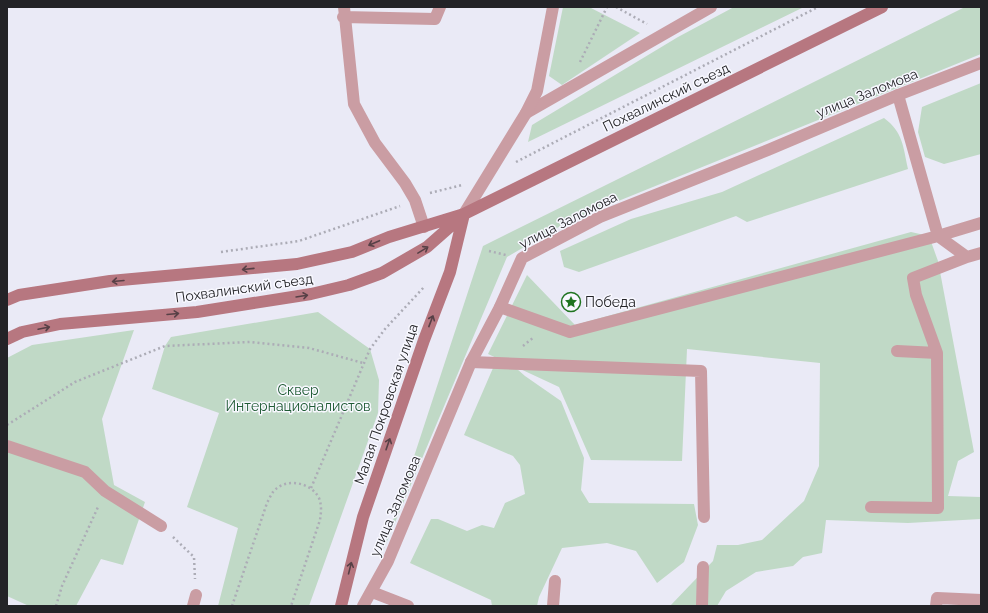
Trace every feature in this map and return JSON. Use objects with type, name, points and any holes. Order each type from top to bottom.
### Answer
[{"type":"main road","name":"Похвалинский съезд","points":[[7,300],[19,296],[110,282],[298,264],[352,252],[389,237],[464,214],[882,7]]},
{"type":"main road","name":"Похвалинский съезд","points":[[7,339],[22,332],[60,324],[197,312],[311,294],[349,285],[382,273],[427,247],[464,214]]},
{"type":"main road","name":"Малая Покровская улица","points":[[341,606],[363,517],[424,340],[450,272],[464,214]]},
{"type":"street","points":[[424,227],[414,200],[405,183],[375,143],[354,104],[344,12],[435,19],[440,7]]},
{"type":"street","points":[[464,214],[526,112],[536,91],[553,7]]},
{"type":"street","points":[[526,112],[711,7]]},
{"type":"street","name":"улица Заломова","points":[[363,606],[372,592],[391,554],[471,362],[500,307],[522,258],[600,217],[768,150],[898,95],[981,63]]},
{"type":"street","points":[[898,95],[938,236],[967,257]]},
{"type":"street","points":[[500,307],[570,332],[981,224]]},
{"type":"street","points":[[871,507],[938,508],[936,352],[916,295],[913,278],[981,253]]},
{"type":"street","points":[[897,351],[936,352]]},
{"type":"street","points":[[471,362],[502,362],[701,371],[704,517]]},
{"type":"street","points":[[7,446],[85,472],[105,491],[160,526]]},
{"type":"street","points":[[702,606],[703,567]]},
{"type":"street","points":[[553,606],[555,581]]},
{"type":"street","points":[[372,592],[408,606]]},
{"type":"street","points":[[936,606],[937,598],[981,600]]},
{"type":"path","points":[[579,63],[607,7]]},
{"type":"path","points":[[616,7],[665,34]]},
{"type":"path","points":[[311,488],[370,348],[385,329],[425,286]]},
{"type":"path","points":[[502,362],[550,324]]},
{"type":"path","points":[[7,425],[74,382],[165,346],[250,342],[309,348],[363,363]]},
{"type":"path","points":[[232,606],[267,503],[274,491],[285,484],[298,483],[311,488],[318,497],[321,509],[320,520],[291,606]]},
{"type":"path","points":[[56,606],[62,586],[105,491]]},
{"type":"path","points":[[160,526],[194,557],[194,600]]},
{"type":"green space","points":[[563,7],[589,7],[640,33],[562,85],[549,76]]},
{"type":"green space","points":[[734,7],[804,7],[528,142],[532,125],[678,37]]},
{"type":"green space","points":[[965,7],[981,7],[981,54],[569,221],[507,257],[383,551],[483,246]]},
{"type":"green space","points":[[981,83],[981,154],[944,164],[925,157],[918,132],[922,107]]},
{"type":"green space","points":[[884,118],[899,134],[908,169],[747,222],[736,216],[579,272],[564,267],[560,251],[631,219],[722,192]]},
{"type":"green space","points":[[911,232],[929,236],[938,261],[974,452],[958,461],[948,496],[981,497],[981,519],[908,523],[826,520],[822,553],[803,557],[793,566],[756,572],[726,591],[717,606],[670,606],[713,561],[717,545],[738,545],[762,540],[804,501],[819,466],[820,363],[687,349],[682,461],[591,460],[559,387],[488,354],[527,275],[575,325]]},
{"type":"green space","name":"Сквер Интернационалистов","points":[[318,312],[370,349],[379,380],[378,413],[309,606],[218,606],[238,528],[187,507],[219,413],[152,389],[165,346],[171,337]]},
{"type":"green space","points":[[134,330],[102,419],[114,485],[145,502],[123,565],[101,559],[76,606],[29,606],[7,596],[7,358],[32,345]]},
{"type":"green space","points":[[493,368],[517,369],[561,401],[584,458],[581,490],[589,503],[694,504],[698,525],[684,562],[657,583],[636,551],[607,543],[562,548],[539,597],[537,606],[492,606],[491,600],[410,563],[431,519],[438,519],[467,531],[482,525],[494,528],[505,503],[525,494],[520,465],[513,456],[464,435]]},
{"type":"place","name":"Победа","points":[[571,302]]}]
